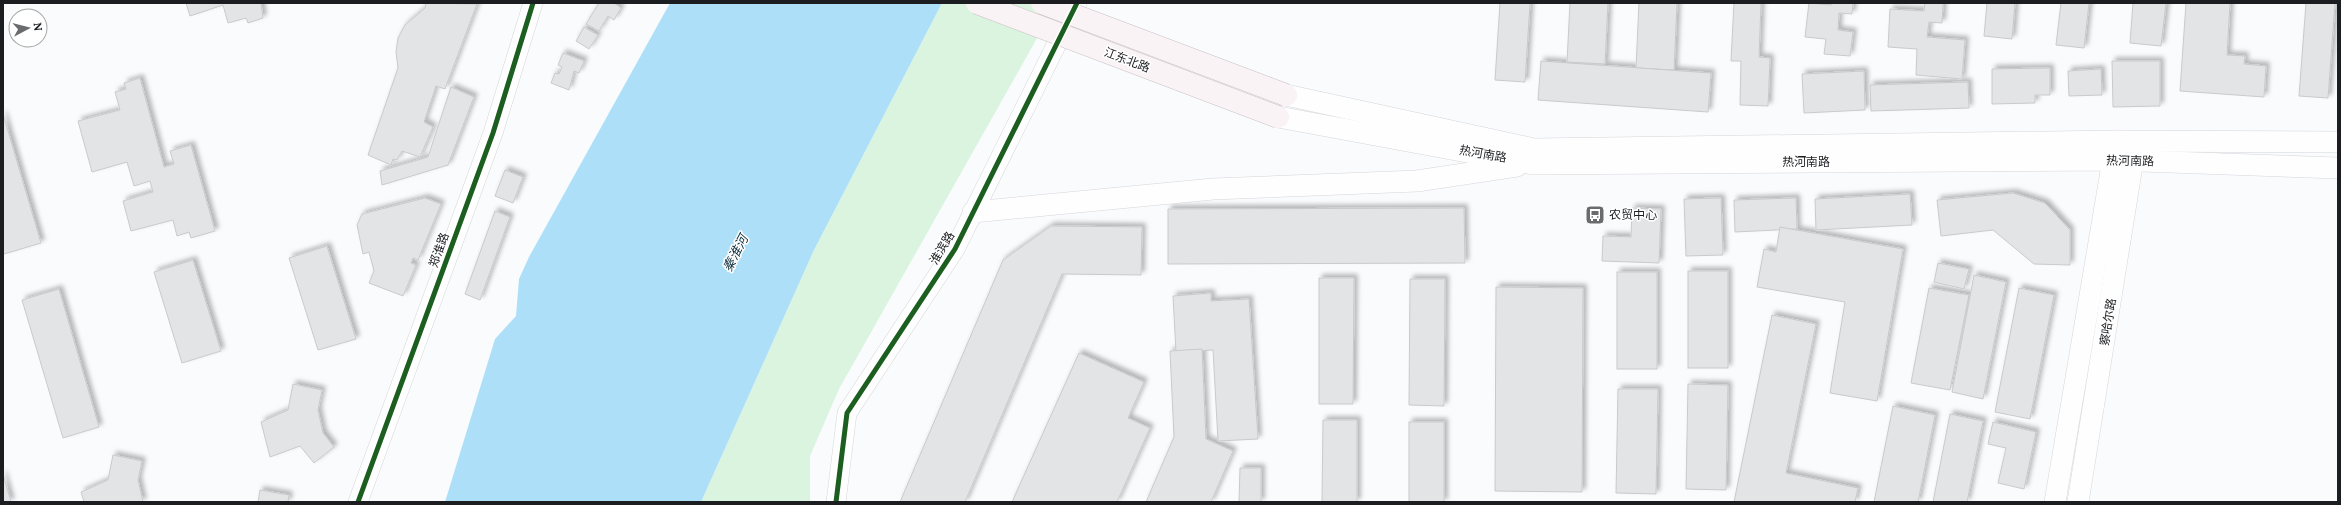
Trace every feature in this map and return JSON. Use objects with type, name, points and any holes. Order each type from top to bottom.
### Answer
[{"type":"main road","name":"江东北路","points":[[977,3],[1278,117]]},
{"type":"main road","name":"江东北路","points":[[1042,3],[1286,95]]},
{"type":"main road","name":"热河南路","points":[[1286,95],[1534,149],[2125,151],[2338,168]]},
{"type":"main road","name":"热河南路","points":[[1278,117],[1533,164],[2125,151],[2338,142]]},
{"type":"main road","name":"察哈尔路","points":[[2055,502],[2125,151]]},
{"type":"main road","name":"察哈尔路","points":[[2078,502],[2125,151]]},
{"type":"main road","points":[[973,212],[1213,189],[1417,181],[1533,164]]},
{"type":"street","name":"郑淮路","points":[[358,502],[493,133],[533,3]]},
{"type":"street","name":"淮滨路","points":[[836,502],[847,413],[955,249],[1077,3]]},
{"type":"green space","points":[[942,3],[1057,3],[839,389],[810,456],[810,502],[701,502],[814,250]]},
{"type":"water","name":"秦淮河","points":[[670,3],[942,3],[814,250],[701,502],[445,502],[495,339],[516,316],[519,279],[529,257]]},
{"type":"building","points":[[186,3],[261,3],[263,18],[248,23],[246,18],[228,23],[223,5],[190,16]]},
{"type":"building","points":[[426,3],[477,4],[445,89],[436,86],[424,122],[433,127],[420,157],[402,151],[397,160],[393,159],[391,165],[368,155],[398,68],[396,52],[398,38],[405,25],[425,8]]},
{"type":"building","points":[[599,3],[614,3],[621,8],[614,20],[608,16],[599,31],[586,24]]},
{"type":"building","points":[[1500,3],[1530,3],[1525,82],[1495,80]]},
{"type":"building","points":[[1570,3],[1608,3],[1605,64],[1567,62]]},
{"type":"building","points":[[1639,3],[1677,3],[1674,70],[1636,68]]},
{"type":"building","points":[[1734,3],[1761,3],[1759,57],[1770,58],[1768,106],[1740,105],[1741,61],[1731,61]]},
{"type":"building","points":[[1809,3],[1831,5],[1832,3],[1853,3],[1852,14],[1839,13],[1838,30],[1853,32],[1850,56],[1824,54],[1826,39],[1805,37]]},
{"type":"building","points":[[1925,3],[1943,3],[1942,23],[1929,22],[1927,37],[1965,40],[1962,79],[1916,75],[1917,49],[1888,47],[1890,9],[1924,11]]},
{"type":"building","points":[[1987,3],[2015,3],[2012,39],[1984,36]]},
{"type":"building","points":[[2061,3],[2089,3],[2084,48],[2056,45]]},
{"type":"building","points":[[2133,3],[2166,3],[2161,46],[2130,43]]},
{"type":"building","points":[[2186,3],[2230,3],[2227,55],[2245,56],[2244,64],[2266,66],[2264,97],[2180,91]]},
{"type":"building","points":[[2306,3],[2335,3],[2328,98],[2299,96]]},
{"type":"building","points":[[584,27],[598,35],[589,49],[576,41]]},
{"type":"building","points":[[563,53],[584,61],[579,73],[574,71],[569,90],[551,83],[555,73],[559,74],[562,67],[558,65]]},
{"type":"building","points":[[1541,61],[1711,73],[1708,112],[1538,100]]},
{"type":"building","points":[[2112,61],[2160,61],[2160,106],[2113,107]]},
{"type":"building","points":[[2050,68],[2050,95],[2035,95],[2035,103],[1992,104],[1992,69]]},
{"type":"building","points":[[2101,69],[2102,95],[2069,96],[2068,71]]},
{"type":"building","points":[[1864,71],[1865,110],[1804,113],[1802,74]]},
{"type":"building","points":[[140,78],[164,167],[174,164],[170,151],[191,145],[215,231],[191,238],[189,232],[177,236],[173,220],[131,231],[123,201],[153,192],[150,181],[134,186],[127,162],[92,172],[78,121],[120,110],[115,92],[126,89],[124,83]]},
{"type":"building","points":[[1968,82],[1969,108],[1871,111],[1870,85]]},
{"type":"building","points":[[451,87],[474,97],[448,165],[382,185],[380,171],[428,157]]},
{"type":"building","points":[[3,114],[41,243],[4,254],[3,252]]},
{"type":"building","points":[[505,170],[523,177],[513,203],[495,196]]},
{"type":"building","points":[[2013,193],[2045,203],[2070,230],[2070,265],[2034,264],[1993,230],[1941,236],[1937,200]]},
{"type":"building","points":[[1910,194],[1912,225],[1816,230],[1815,199]]},
{"type":"building","points":[[425,198],[441,204],[418,260],[413,258],[411,263],[416,265],[403,296],[369,283],[374,271],[369,252],[363,254],[357,225],[362,214]]},
{"type":"building","points":[[1721,198],[1723,255],[1686,256],[1684,199]]},
{"type":"building","points":[[1796,198],[1797,229],[1735,232],[1734,200]]},
{"type":"building","points":[[1464,208],[1465,263],[1168,264],[1168,209]]},
{"type":"building","points":[[1632,208],[1661,209],[1659,263],[1602,261],[1603,236],[1631,237]]},
{"type":"building","points":[[495,211],[510,217],[480,300],[465,294]]},
{"type":"building","points":[[1051,226],[1142,227],[1141,275],[1062,274],[965,502],[900,502],[1003,260]]},
{"type":"building","points":[[1780,227],[1903,249],[1877,401],[1830,393],[1845,302],[1757,287],[1764,249],[1776,252]]},
{"type":"building","points":[[327,246],[356,339],[318,350],[289,258]]},
{"type":"building","points":[[193,260],[221,351],[182,363],[154,272]]},
{"type":"building","points":[[1938,263],[1969,269],[1964,289],[1934,282]]},
{"type":"building","points":[[1688,271],[1728,271],[1728,368],[1688,368]]},
{"type":"building","points":[[1617,272],[1657,272],[1657,369],[1617,369]]},
{"type":"building","points":[[1974,275],[2006,282],[1983,399],[1952,392]]},
{"type":"building","points":[[1319,278],[1354,278],[1353,404],[1319,404]]},
{"type":"building","points":[[1410,279],[1445,279],[1444,406],[1409,405]]},
{"type":"building","points":[[1496,287],[1583,288],[1582,492],[1495,491]]},
{"type":"building","points":[[1929,288],[1969,295],[1950,390],[1911,383]]},
{"type":"building","points":[[2019,288],[2054,295],[2030,419],[1995,412]]},
{"type":"building","points":[[59,289],[99,427],[63,438],[22,300]]},
{"type":"building","points":[[1211,293],[1211,301],[1249,299],[1258,439],[1218,441],[1213,350],[1176,352],[1173,296]]},
{"type":"building","points":[[1772,315],[1816,324],[1786,473],[1858,488],[1855,502],[1734,502]]},
{"type":"building","points":[[1202,349],[1206,439],[1233,451],[1211,502],[1146,502],[1174,437],[1170,351]]},
{"type":"building","points":[[1079,353],[1144,382],[1128,418],[1150,428],[1117,502],[1012,502]]},
{"type":"building","points":[[293,384],[322,390],[318,410],[323,433],[334,447],[314,463],[300,446],[270,457],[261,422],[288,410]]},
{"type":"building","points":[[1688,384],[1728,385],[1726,490],[1686,489]]},
{"type":"building","points":[[1618,389],[1658,389],[1656,494],[1616,493]]},
{"type":"building","points":[[1893,406],[1935,415],[1918,502],[1874,502]]},
{"type":"building","points":[[1950,414],[1983,421],[1967,502],[1933,502]]},
{"type":"building","points":[[1323,420],[1357,420],[1357,502],[1322,502]]},
{"type":"building","points":[[1409,422],[1444,422],[1444,502],[1409,502]]},
{"type":"building","points":[[1993,422],[2036,432],[2024,489],[1998,483],[2006,448],[1988,444]]},
{"type":"building","points":[[113,455],[142,461],[138,480],[143,502],[84,502],[81,492],[108,480]]},
{"type":"building","points":[[1240,468],[1261,468],[1261,502],[1239,502]]},
{"type":"building","points":[[3,474],[11,502],[3,502]]},
{"type":"building","points":[[260,490],[289,495],[288,502],[258,502]]},
{"type":"cycle path","points":[[358,502],[493,133],[533,3]]},
{"type":"cycle path","points":[[836,502],[847,413],[955,249],[1077,3]]},
{"type":"place","name":"农贸中心","points":[[1595,215]]}]
